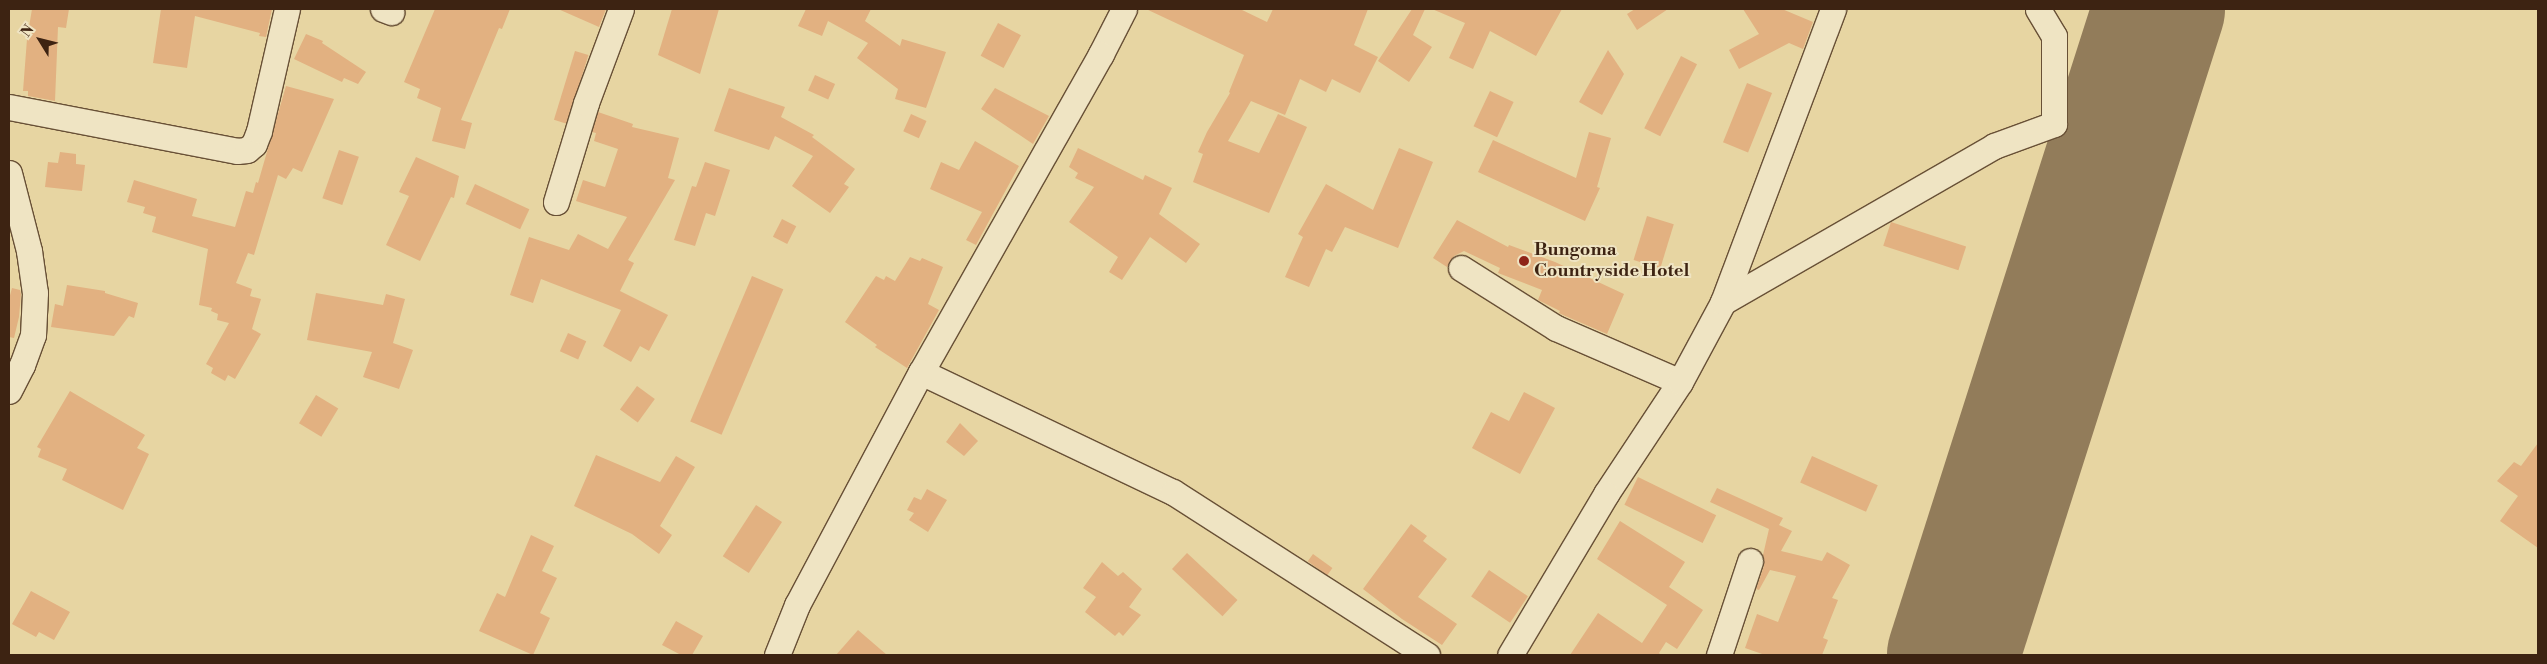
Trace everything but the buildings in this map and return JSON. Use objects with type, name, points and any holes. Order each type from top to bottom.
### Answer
[{"type":"street","points":[[9,107],[237,151],[247,150],[254,144],[259,131],[288,9]]},
{"type":"street","points":[[556,202],[586,103],[621,9]]},
{"type":"street","points":[[777,655],[797,605],[920,372],[1101,54],[1124,9]]},
{"type":"street","points":[[1510,655],[1606,494],[1680,382],[1723,302],[1833,9]]},
{"type":"street","points":[[1723,302],[1994,146],[2054,124],[2054,36],[2038,9]]},
{"type":"street","points":[[9,173],[28,251],[35,294],[33,335],[22,365],[9,391]]},
{"type":"street","points":[[1461,268],[1556,328],[1680,382]]},
{"type":"street","points":[[920,372],[1173,492],[1427,655]]},
{"type":"street","points":[[1719,655],[1750,561]]},
{"type":"runway","points":[[1953,655],[2159,9]]},
{"type":"place","name":"Bungoma Countryside Hotel","points":[[1524,261]]}]
